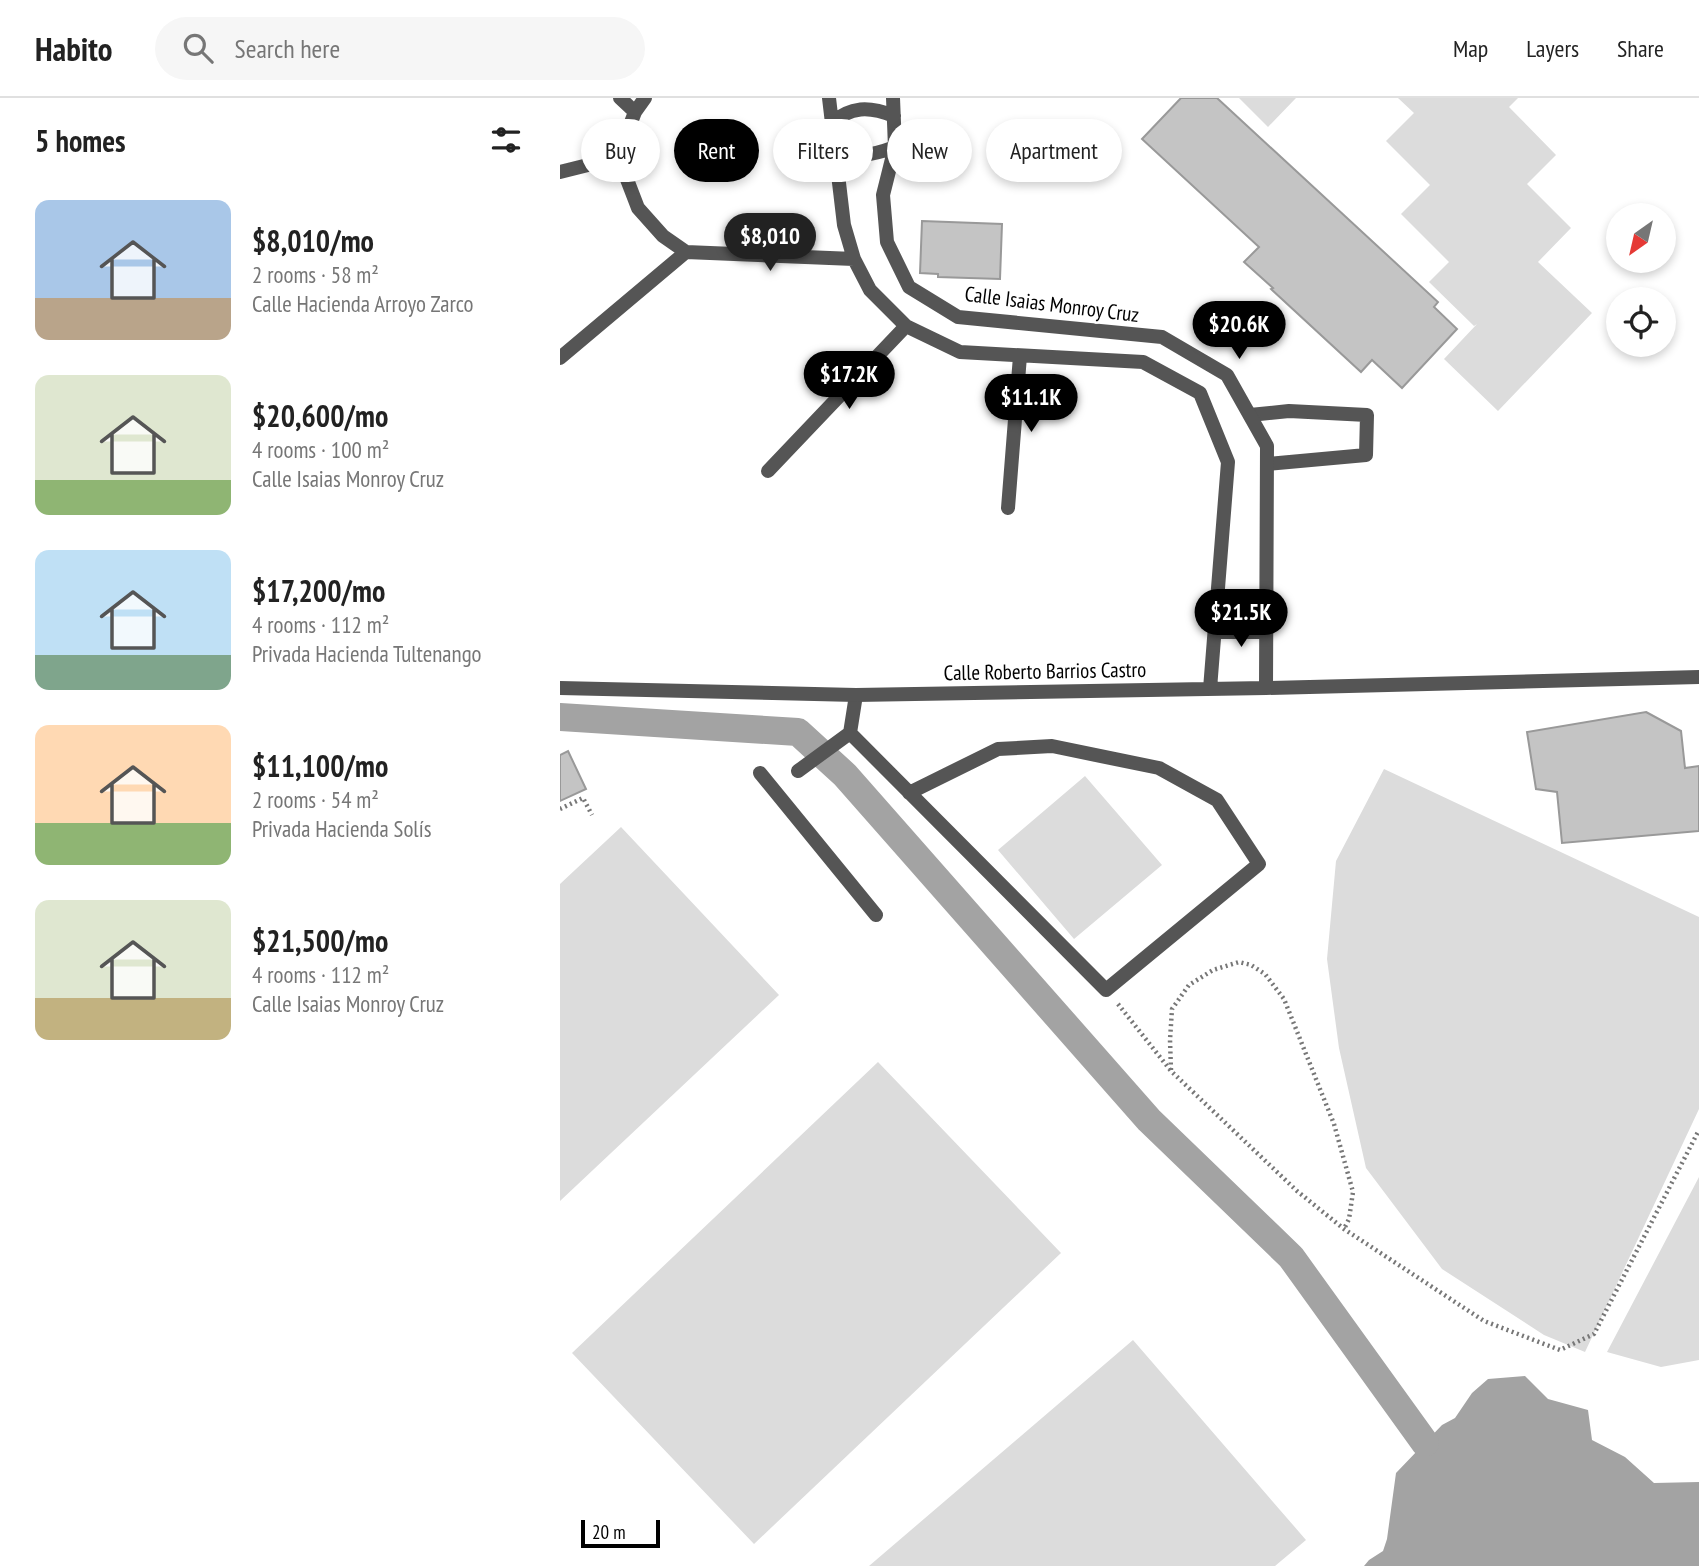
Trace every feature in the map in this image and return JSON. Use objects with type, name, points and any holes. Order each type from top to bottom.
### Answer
[{"type":"street","points":[[620,98],[635,112]]},
{"type":"street","points":[[632,119],[645,98]]},
{"type":"street","points":[[829,98],[830,119]]},
{"type":"street","name":"Calle Isaias Monroy Cruz","points":[[893,98],[894,119]]},
{"type":"street","points":[[836,119],[859,108],[878,109],[894,116]]},
{"type":"street","points":[[560,172],[581,167]]},
{"type":"street","name":"Calle Isaias Monroy Cruz","points":[[887,179],[883,195],[887,242],[909,287],[958,317],[1162,337],[1227,374],[1267,446],[1266,688]]},
{"type":"street","points":[[628,182],[638,208],[663,236],[686,253],[854,259]]},
{"type":"street","points":[[838,182],[844,225],[854,259],[870,290],[905,326],[960,352],[1143,362],[1200,393],[1228,462],[1210,689]]},
{"type":"street","points":[[560,358],[686,253]]},
{"type":"street","points":[[768,471],[905,326]]},
{"type":"street","points":[[1008,509],[1020,356]]},
{"type":"street","points":[[1250,415],[1289,411],[1367,415],[1366,455],[1268,464]]},
{"type":"street","points":[[1214,632],[1266,632]]},
{"type":"street","name":"Calle Roberto Barrios Castro","points":[[560,688],[856,695],[1699,677]]},
{"type":"street","points":[[798,771],[850,733],[856,695]]},
{"type":"street","points":[[850,733],[909,793],[1106,990],[1259,864],[1217,800],[1159,768],[1052,746],[998,749],[909,793]]},
{"type":"street","points":[[760,773],[876,915]]},
{"type":"path","points":[[560,809],[583,798],[592,815]]},
{"type":"path","points":[[1171,1071],[1172,1009],[1189,985],[1213,970],[1239,962],[1251,965],[1265,974],[1284,999],[1334,1124],[1353,1192],[1349,1219],[1344,1229]]},
{"type":"path","points":[[1106,990],[1171,1071],[1297,1191],[1344,1229],[1483,1321],[1560,1350],[1594,1334],[1699,1130]]},
{"type":"shaded area","points":[[1239,98],[1296,98],[1268,127]]},
{"type":"shaded area","points":[[1398,98],[1518,98],[1509,107],[1556,155],[1527,184],[1571,228],[1538,262],[1592,313],[1498,411],[1444,359],[1477,324],[1474,326],[1429,282],[1449,262],[1401,214],[1430,185],[1386,141],[1414,113]]},
{"type":"shaded area","points":[[1384,769],[1699,917],[1699,1109],[1585,1352],[1544,1335],[1442,1269],[1366,1168],[1339,1048],[1327,959],[1336,861]]},
{"type":"shaded area","points":[[1085,776],[1162,865],[1074,939],[998,850]]},
{"type":"shaded area","points":[[621,827],[779,995],[560,1201],[560,884]]},
{"type":"shaded area","points":[[878,1062],[1061,1253],[754,1544],[572,1353]]},
{"type":"shaded area","points":[[1699,1177],[1699,1360],[1661,1367],[1607,1352]]},
{"type":"shaded area","points":[[1133,1340],[1306,1540],[1275,1566],[869,1566]]},
{"type":"shaded area","points":[[1525,1376],[1548,1399],[1588,1410],[1592,1440],[1625,1457],[1654,1483],[1699,1482],[1699,1566],[1364,1566],[1383,1551],[1396,1473],[1442,1425],[1455,1418],[1472,1393],[1488,1379]]},
{"type":"building","points":[[1181,98],[1217,98],[1438,302],[1434,307],[1457,329],[1402,388],[1372,360],[1361,372],[1271,289],[1273,288],[1244,262],[1259,247],[1142,139]]},
{"type":"building","points":[[922,221],[1002,224],[1000,279],[938,277],[938,274],[920,273]]},
{"type":"building","points":[[1646,712],[1681,731],[1685,768],[1699,766],[1699,831],[1562,843],[1557,792],[1536,789],[1527,732]]},
{"type":"building","points":[[568,751],[586,789],[560,801],[560,755]]},
{"type":"waterway","points":[[560,717],[798,732],[845,775],[1149,1120],[1291,1257],[1425,1443]]}]
